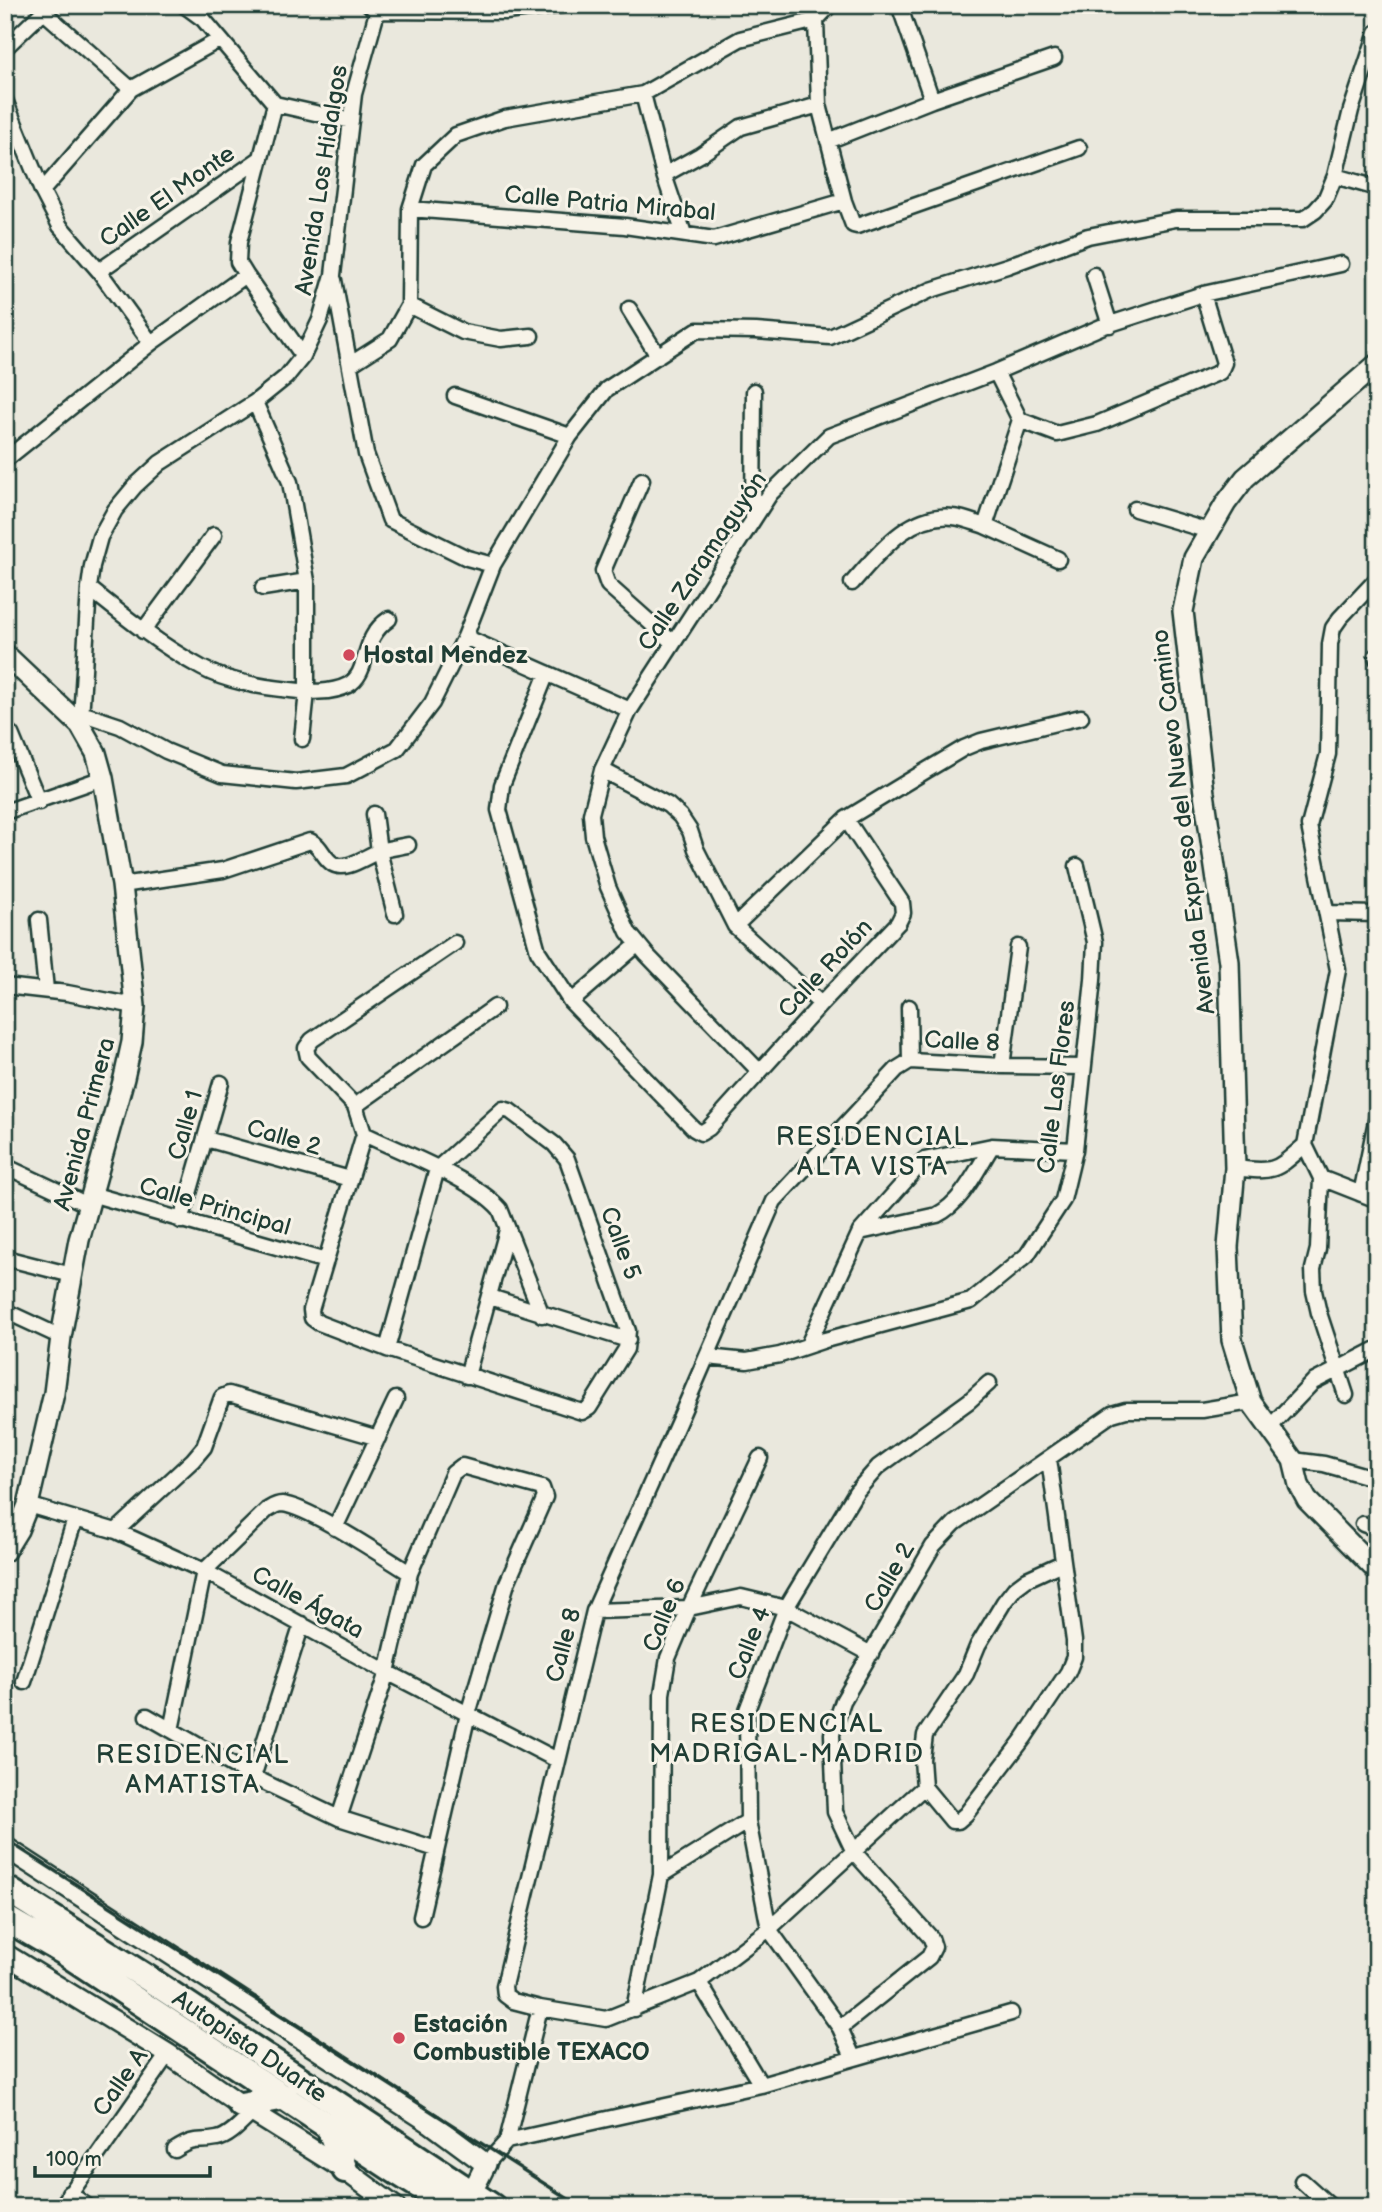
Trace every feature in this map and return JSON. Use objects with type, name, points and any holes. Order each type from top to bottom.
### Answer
[{"type":"highway","name":"Autopista Duarte","points":[[5,1888],[149,1979],[463,2199]]},
{"type":"highway","name":"Autopista Duarte","points":[[5,1917],[62,1951],[397,2172],[463,2199],[493,2207]]},
{"type":"highway","points":[[247,2109],[286,2097]]},
{"type":"highway","points":[[328,2125],[345,2171]]},
{"type":"street","points":[[184,5],[202,19],[275,104],[351,121]]},
{"type":"street","points":[[375,7],[506,12],[562,5]]},
{"type":"street","points":[[351,364],[390,339],[409,305],[410,209],[424,165],[456,135],[505,118],[643,94],[740,39],[816,20],[830,5]]},
{"type":"street","points":[[899,5],[932,100]]},
{"type":"street","name":"Avenida Los Hidalgos","points":[[81,719],[89,588],[100,537],[115,510],[135,486],[160,463],[255,402],[286,377],[303,356],[320,320],[333,275],[354,94],[375,7]]},
{"type":"street","points":[[5,48],[47,9],[131,89]]},
{"type":"street","points":[[816,20],[819,105],[844,201],[853,225],[857,226],[1079,148]]},
{"type":"street","points":[[81,719],[120,726],[166,751],[222,774],[296,782],[346,776],[397,748],[432,703],[466,636],[493,565],[570,436],[607,389],[697,330],[756,331],[830,337],[930,290],[1007,266],[1088,236],[1176,219],[1303,219],[1325,200],[1335,176],[1351,110],[1377,32]]},
{"type":"street","points":[[42,191],[131,89],[219,40]]},
{"type":"street","points":[[828,141],[932,100],[1054,58]]},
{"type":"street","points":[[643,94],[664,176],[684,233]]},
{"type":"street","points":[[5,100],[42,191],[60,226],[99,271],[151,343]]},
{"type":"street","points":[[275,104],[239,242],[238,262],[303,356]]},
{"type":"street","points":[[664,176],[741,127],[819,105]]},
{"type":"street","name":"Calle El Monte","points":[[99,271],[261,158]]},
{"type":"street","points":[[1335,176],[1377,188]]},
{"type":"street","name":"Calle Patria Mirabal","points":[[410,209],[625,226],[714,239],[844,201]]},
{"type":"street","name":"Calle Zaramaguyón","points":[[759,1071],[637,945],[628,932],[608,887],[593,836],[591,814],[602,771],[630,710],[770,494],[829,436],[1110,325],[1203,294],[1341,264]]},
{"type":"street","points":[[5,460],[151,343],[246,275]]},
{"type":"street","points":[[333,275],[366,454],[390,520],[467,558],[493,565]]},
{"type":"street","points":[[1094,275],[1110,325]]},
{"type":"street","points":[[996,372],[1020,420],[1057,434],[1097,424],[1220,372],[1224,363],[1203,294]]},
{"type":"street","points":[[409,305],[463,332],[501,339],[531,336]]},
{"type":"street","points":[[629,309],[658,356]]},
{"type":"street","name":"Avenida Expreso del Nuevo Camino","points":[[1377,364],[1245,478],[1226,503],[1194,558],[1183,611],[1204,793],[1229,962],[1234,1168],[1228,1247],[1232,1340],[1251,1402],[1293,1460],[1307,1500],[1377,1571]]},
{"type":"street","points":[[753,522],[754,391]]},
{"type":"street","points":[[455,396],[570,436]]},
{"type":"street","points":[[255,402],[290,482],[307,581],[307,692],[302,739]]},
{"type":"street","points":[[985,526],[1020,420]]},
{"type":"street","points":[[642,480],[603,571],[608,585],[672,642]]},
{"type":"street","points":[[1135,509],[1209,531]]},
{"type":"street","points":[[852,583],[888,543],[907,529],[928,520],[953,517],[985,526],[1058,559]]},
{"type":"street","points":[[143,631],[214,534]]},
{"type":"street","points":[[1346,1395],[1314,1291],[1313,1269],[1318,1249],[1321,1178],[1305,1145],[1338,970],[1309,826],[1328,754],[1330,645],[1333,628],[1377,579]]},
{"type":"street","points":[[263,588],[307,581]]},
{"type":"street","points":[[89,588],[143,631],[204,670],[260,687],[307,692],[334,690],[354,680],[362,669],[374,632],[389,619]]},
{"type":"street","points":[[466,636],[630,710]]},
{"type":"street","name":"Avenida Primera","points":[[5,1551],[18,1531],[28,1505],[54,1393],[72,1275],[127,1066],[135,1006],[122,885],[96,753],[81,719],[6,658]]},
{"type":"street","points":[[547,673],[502,785],[499,810],[538,951],[570,1002],[637,945]]},
{"type":"street","points":[[735,926],[846,819],[964,748],[981,741],[1081,718]]},
{"type":"street","points":[[11,734],[39,802]]},
{"type":"street","points":[[602,771],[668,805],[680,816],[690,831],[696,849],[735,926],[821,1004]]},
{"type":"street","points":[[5,812],[103,778]]},
{"type":"street","points":[[374,814],[379,851],[395,914]]},
{"type":"street","name":"Calle Rolón","points":[[570,1002],[694,1129],[701,1133],[709,1128],[898,923],[902,914],[902,903],[846,819]]},
{"type":"street","points":[[122,885],[223,870],[310,841],[316,843],[332,864],[340,866],[379,851],[408,845]]},
{"type":"street","name":"Calle Las Flores","points":[[707,1357],[747,1361],[780,1355],[971,1301],[1027,1255],[1063,1200],[1075,1150],[1095,942],[1077,866]]},
{"type":"street","points":[[1328,913],[1377,914]]},
{"type":"street","points":[[39,920],[46,990]]},
{"type":"street","points":[[455,943],[312,1040],[306,1048],[308,1057],[355,1106],[364,1134],[311,1310],[312,1318],[319,1323],[387,1349],[586,1412],[626,1349],[628,1340],[490,1297]]},
{"type":"street","points":[[1002,1066],[1018,947]]},
{"type":"street","points":[[5,986],[46,990],[135,1006]]},
{"type":"street","points":[[355,1106],[495,1007]]},
{"type":"street","points":[[909,1007],[910,1061]]},
{"type":"street","name":"Calle 8","points":[[924,1787],[769,1929],[699,1982],[606,2019],[540,2008],[513,2001],[505,1994],[504,1986],[594,1611],[774,1201],[897,1069],[910,1061],[1083,1067]]},
{"type":"street","name":"Calle 1","points":[[181,1220],[221,1083]]},
{"type":"street","name":"Calle 5","points":[[437,1169],[503,1109],[510,1111],[554,1144],[566,1159],[628,1331],[628,1340]]},
{"type":"street","points":[[1362,1194],[1377,1116]]},
{"type":"street","points":[[364,1134],[437,1169],[491,1199],[500,1209],[542,1314]]},
{"type":"street","name":"Calle 2","points":[[206,1139],[350,1179]]},
{"type":"street","points":[[1234,1168],[1271,1171],[1305,1145]]},
{"type":"street","points":[[860,1232],[937,1215],[947,1210],[956,1202],[992,1146]]},
{"type":"street","points":[[808,1346],[860,1232],[924,1160],[992,1146],[1075,1150]]},
{"type":"street","name":"Calle Principal","points":[[5,1166],[90,1199],[181,1220],[326,1261]]},
{"type":"street","points":[[387,1349],[437,1169]]},
{"type":"street","points":[[1321,1178],[1377,1200]]},
{"type":"street","points":[[467,1376],[507,1230]]},
{"type":"street","points":[[5,1258],[72,1275]]},
{"type":"street","points":[[5,1311],[61,1337]]},
{"type":"street","points":[[1269,1428],[1313,1382],[1377,1349]]},
{"type":"street","name":"Calle 4","points":[[853,2057],[840,2028],[769,1929],[748,1821],[747,1710],[786,1608],[856,1492],[878,1467],[969,1401],[989,1383]]},
{"type":"street","points":[[117,1531],[199,1454],[212,1428],[222,1397],[229,1394],[378,1438]]},
{"type":"street","points":[[335,1528],[396,1399]]},
{"type":"street","name":"Calle 2","points":[[840,2028],[929,1957],[934,1947],[930,1938],[854,1852],[835,1812],[832,1734],[843,1701],[933,1546],[955,1523],[1112,1414],[1126,1410],[1202,1410],[1251,1402]]},
{"type":"street","name":"Calle 6","points":[[634,2009],[661,1875],[663,1694],[668,1658],[760,1458]]},
{"type":"street","points":[[1049,1459],[1074,1657],[1068,1672],[1024,1738],[966,1814],[958,1821],[952,1821],[924,1787],[922,1759],[925,1735],[966,1674],[978,1645],[1015,1588],[1027,1579],[1062,1563]]},
{"type":"street","points":[[1293,1460],[1324,1464],[1377,1479]]},
{"type":"street","points":[[339,1818],[387,1672],[410,1573],[457,1468],[462,1466],[542,1488],[545,1497],[507,1583],[468,1713],[421,1917]]},
{"type":"street","points":[[171,1730],[204,1571],[267,1510],[278,1504],[291,1505],[410,1573]]},
{"type":"street","name":"Calle Ágata","points":[[28,1505],[117,1531],[204,1571],[387,1672],[557,1760]]},
{"type":"street","points":[[24,1682],[75,1519]]},
{"type":"street","points":[[594,1611],[689,1608],[741,1597],[786,1608],[871,1654]]},
{"type":"street","points":[[253,1777],[302,1624]]},
{"type":"street","points":[[147,1716],[253,1777],[339,1818],[436,1849]]},
{"type":"street","points":[[661,1875],[748,1821]]},
{"type":"street","points":[[5,1847],[346,2066],[432,2123],[486,2164]]},
{"type":"street","points":[[5,1954],[168,2054],[396,2207]]},
{"type":"street","points":[[699,1982],[761,2085]]},
{"type":"street","points":[[463,2199],[486,2164],[507,2141],[540,2008]]},
{"type":"street","points":[[507,2141],[761,2085],[1011,2013]]},
{"type":"street","name":"Calle A","points":[[61,2207],[168,2054]]},
{"type":"street","points":[[175,2150],[193,2140],[217,2140],[225,2136],[247,2109]]},
{"type":"street","points":[[397,2172],[438,2207]]},
{"type":"street","points":[[1302,2182],[1331,2207]]},
{"type":"street","points":[[69,2193],[88,2207]]},
{"type":"railway","points":[[5,1839],[581,2207]]},
{"type":"place","name":"Hostal Mendez","points":[[349,655]]},
{"type":"place","name":"Estación Combustible TEXACO","points":[[399,2038]]},
{"type":"district","name":"RESIDENCIAL ALTA VISTA","points":[[873,1151]]},
{"type":"district","name":"RESIDENCIAL MADRIGAL-MADRID","points":[[787,1738]]},
{"type":"district","name":"RESIDENCIAL AMATISTA","points":[[193,1769]]}]
